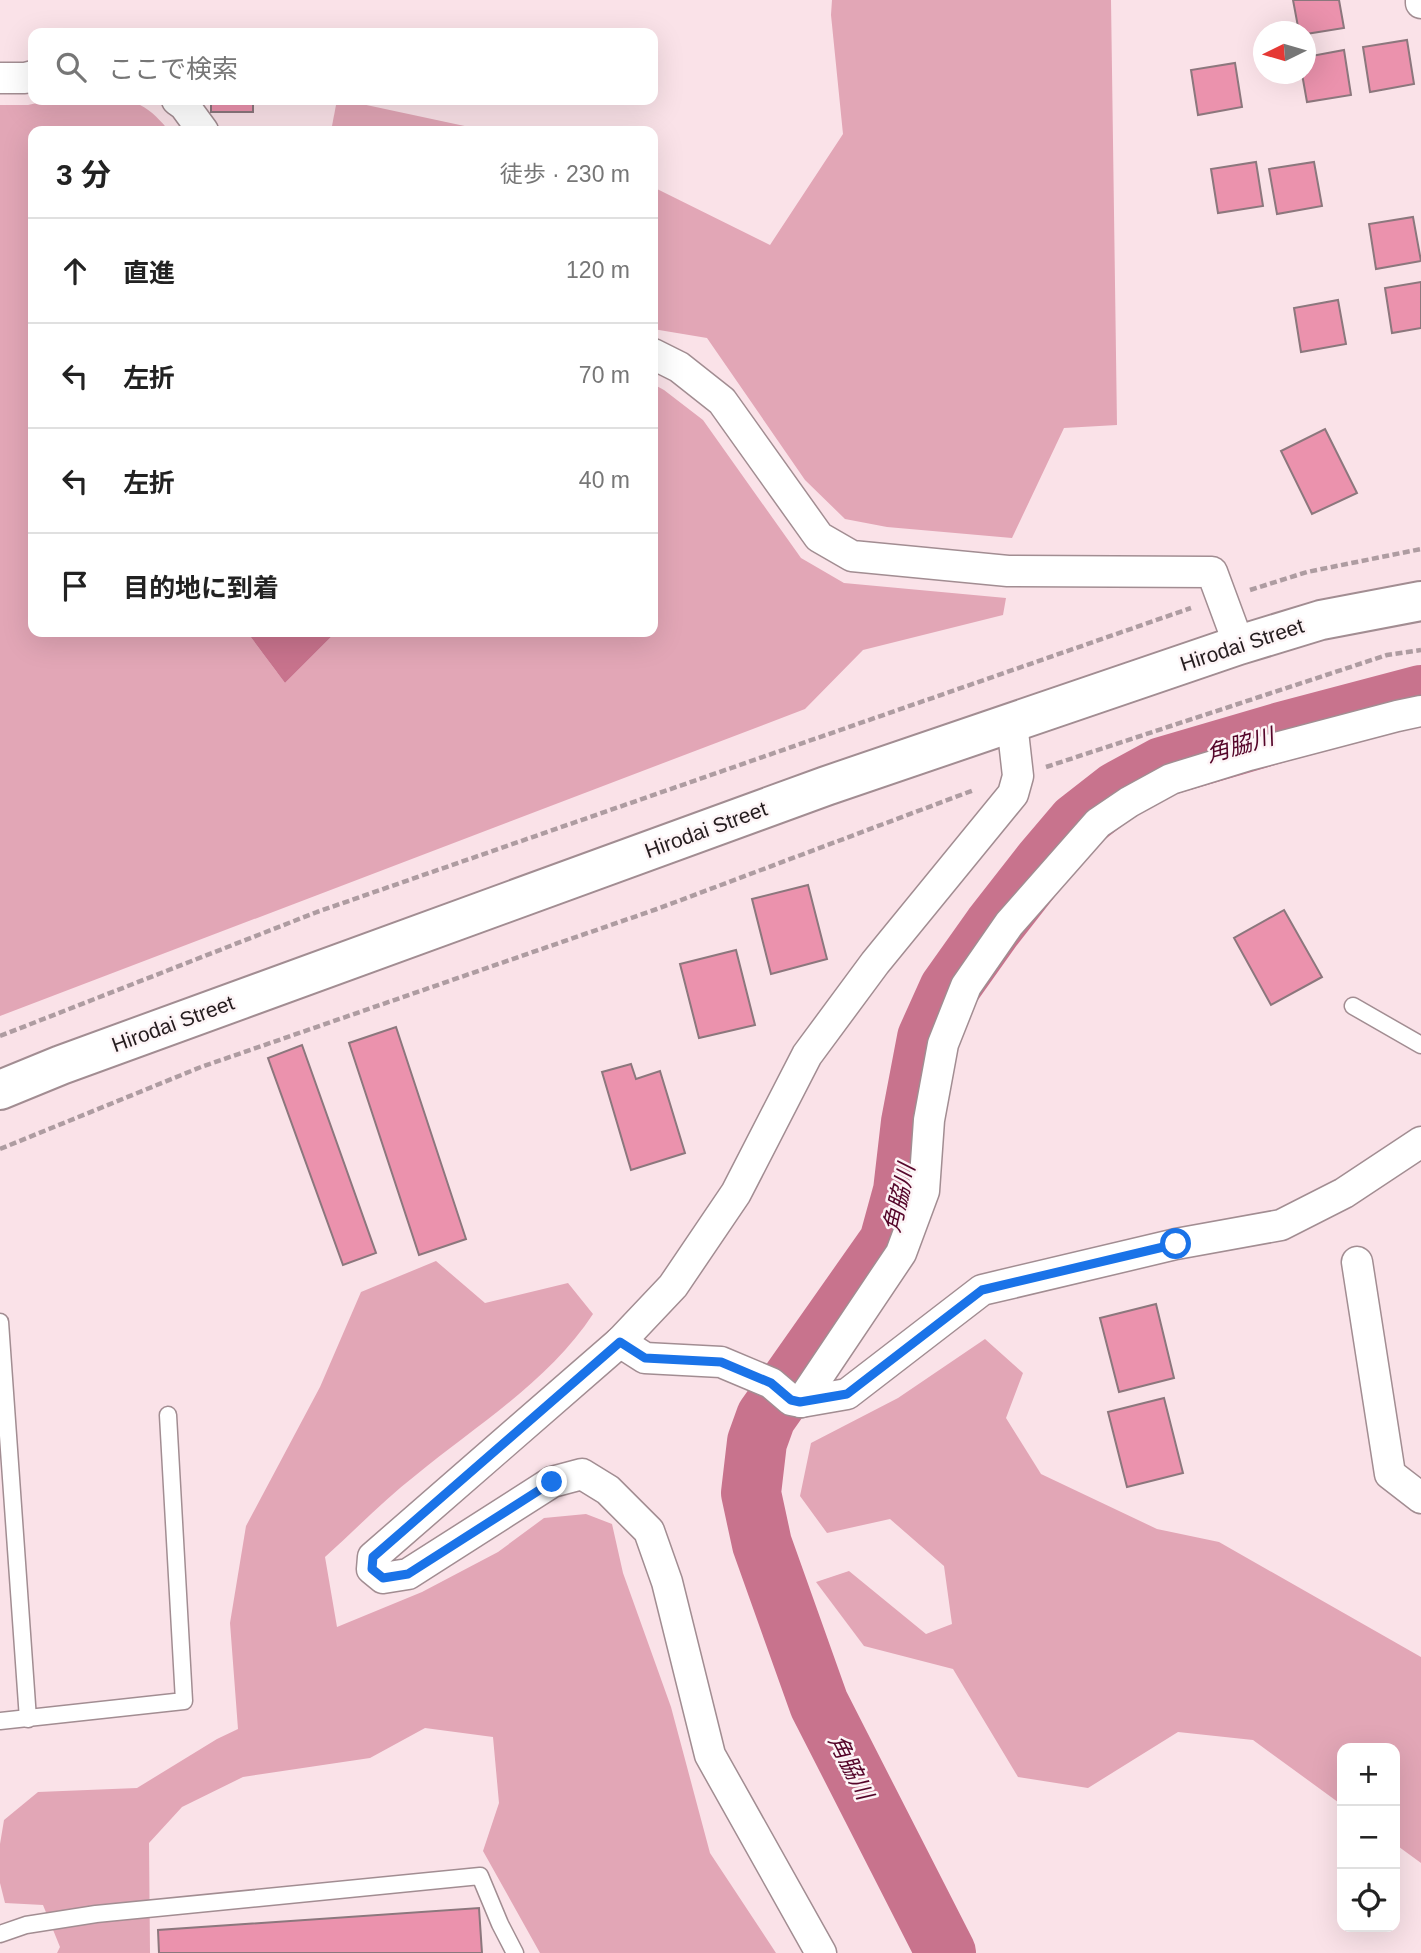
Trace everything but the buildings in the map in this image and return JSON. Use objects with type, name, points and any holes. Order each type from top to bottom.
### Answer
[{"type":"street","points":[[0,78],[28,77]]},
{"type":"street","points":[[184,105],[199,126]]},
{"type":"street","points":[[658,356],[679,367],[722,401],[819,537],[852,556],[1008,571],[1212,572],[1239,645]]},
{"type":"street","name":"Hirodai Street","points":[[0,1090],[74,1060],[826,786],[1239,645],[1321,620],[1421,601]]},
{"type":"street","points":[[788,1395],[901,1253],[924,1191],[929,1120],[943,1044],[966,986],[1009,923],[1098,823],[1171,779],[1262,751],[1421,711]]},
{"type":"street","points":[[821,1953],[709,1755],[667,1582],[649,1531],[608,1490],[582,1474],[552,1482],[408,1574],[383,1578],[372,1569],[373,1557],[620,1342],[673,1286],[736,1193],[807,1055],[875,964],[1013,794],[1018,776],[1012,723]]},
{"type":"street","points":[[620,1342],[645,1358],[721,1362],[788,1395],[847,1394],[982,1290],[1176,1244],[1281,1225],[1344,1193],[1421,1142]]},
{"type":"street","points":[[1357,1262],[1390,1474],[1421,1498]]},
{"type":"lane","points":[[1353,1006],[1421,1045]]},
{"type":"lane","points":[[0,1322],[29,1719]]},
{"type":"lane","points":[[0,1721],[184,1701],[168,1415]]},
{"type":"lane","points":[[0,1934],[26,1925],[96,1914],[480,1876],[515,1953]]},
{"type":"path","points":[[0,1036],[317,912],[1171,614],[1307,572],[1421,549]]},
{"type":"path","points":[[0,1149],[201,1067],[657,909],[982,787],[1387,655],[1421,650]]},
{"type":"shaded area","points":[[832,0],[1111,0],[1117,425],[1064,428],[1012,538],[887,527],[845,519],[805,480],[707,338],[658,330],[658,189],[770,245],[843,134],[831,15]]},
{"type":"shaded area","points":[[0,105],[140,105],[165,126],[28,126],[28,637],[251,637],[285,683],[331,637],[658,637],[658,387],[703,420],[801,558],[844,583],[1006,598],[1003,615],[863,650],[805,709],[0,1016]]},
{"type":"shaded area","points":[[336,105],[366,105],[465,126],[332,126]]},
{"type":"shaded area","points":[[251,637],[331,637],[285,683]]},
{"type":"shaded area","points":[[436,1261],[485,1303],[568,1283],[593,1314],[575,1338],[534,1381],[404,1485],[325,1557],[337,1627],[422,1592],[498,1552],[544,1518],[586,1514],[612,1524],[623,1573],[671,1707],[710,1853],[776,1953],[540,1953],[483,1851],[499,1803],[493,1737],[425,1728],[370,1758],[243,1777],[182,1807],[149,1843],[150,1953],[57,1953],[60,1947],[43,1905],[5,1903],[0,1883],[0,1844],[4,1820],[38,1792],[137,1788],[238,1729],[230,1623],[246,1526],[320,1387],[361,1292]]},
{"type":"shaded area","points":[[985,1339],[1023,1373],[1006,1418],[1041,1474],[1157,1529],[1219,1542],[1421,1657],[1421,1863],[1400,1848],[1400,1743],[1337,1743],[1337,1801],[1253,1740],[1178,1732],[1088,1788],[1018,1777],[953,1669],[864,1646],[816,1582],[849,1571],[926,1634],[952,1624],[944,1566],[890,1519],[827,1533],[800,1496],[811,1443],[898,1398]]},
{"type":"waterway","name":"角脇川","points":[[946,1953],[819,1704],[762,1544],[751,1493],[757,1442],[766,1417],[889,1242],[903,1191],[911,1122],[927,1038],[949,989],[993,927],[1077,823],[1118,791],[1162,767],[1421,695]]},
{"type":"route","points":[[552,1482],[408,1574],[383,1578],[372,1569],[373,1557],[620,1342],[645,1358],[721,1362],[771,1383],[791,1400],[800,1402],[847,1394],[982,1290],[1176,1244]]}]
